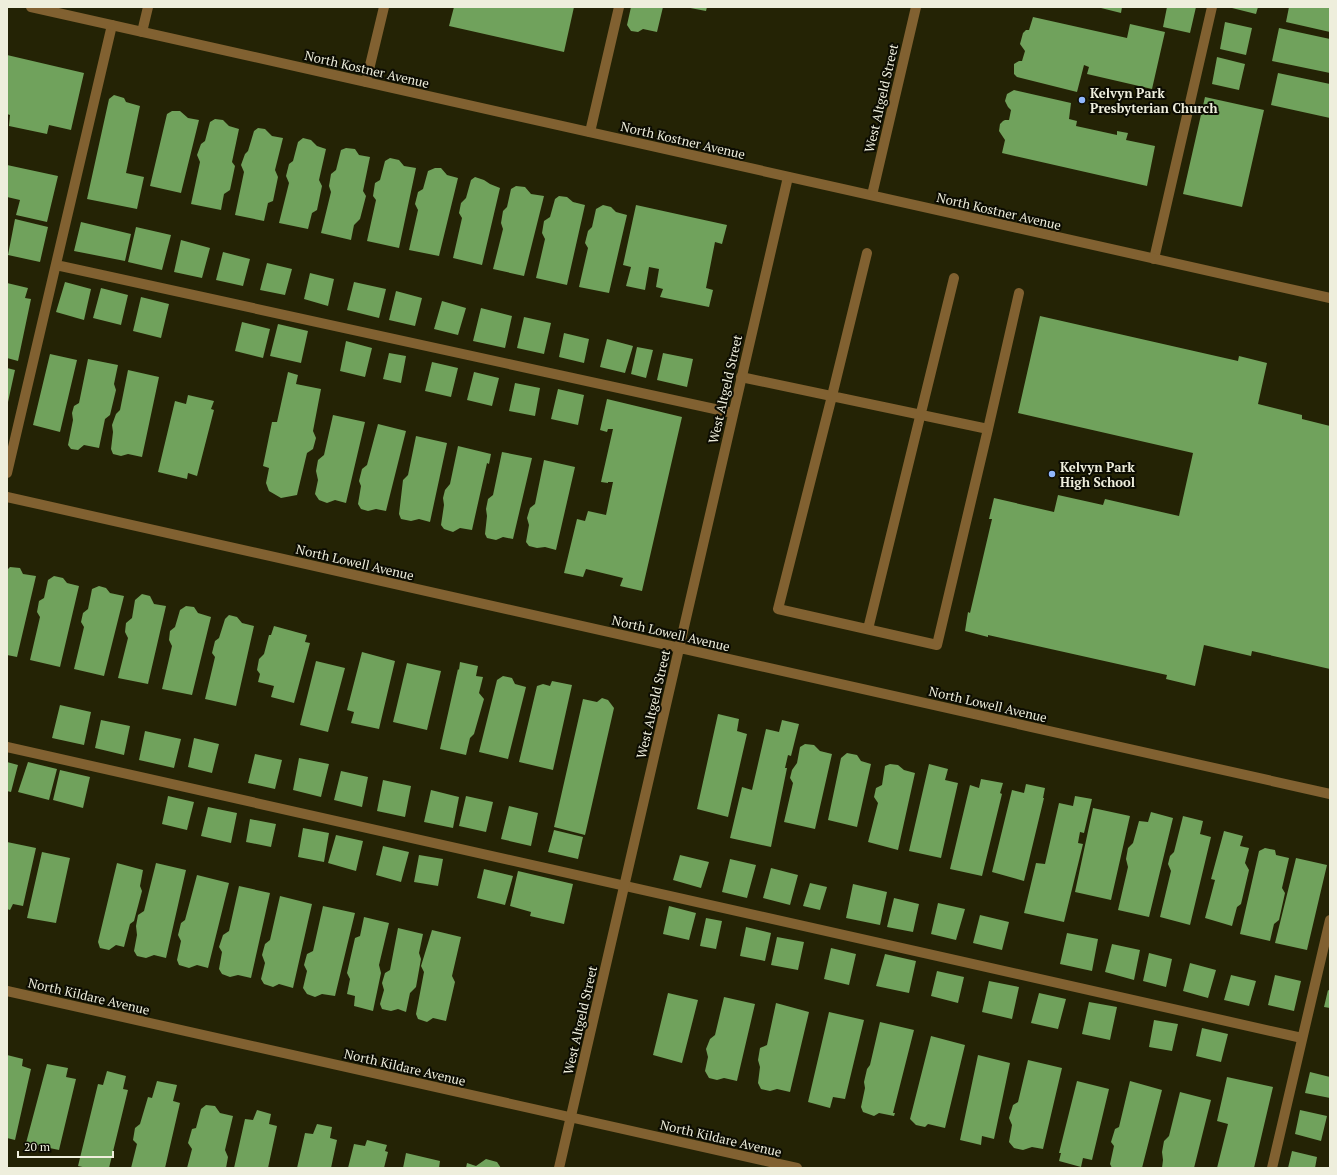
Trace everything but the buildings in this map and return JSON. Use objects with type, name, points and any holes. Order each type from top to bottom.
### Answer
[{"type":"street","name":"North Kostner Avenue","points":[[31,7],[1330,298]]},
{"type":"street","points":[[142,32],[148,7]]},
{"type":"street","points":[[366,82],[384,7]]},
{"type":"street","points":[[590,132],[619,7]]},
{"type":"street","name":"West Altgeld Street","points":[[872,195],[916,7]]},
{"type":"street","points":[[1154,259],[1212,7]]},
{"type":"street","points":[[7,473],[112,25]]},
{"type":"street","name":"West Altgeld Street","points":[[559,1168],[788,177]]},
{"type":"street","points":[[867,254],[778,609],[937,645],[1019,293]]},
{"type":"street","points":[[56,265],[733,414]]},
{"type":"street","points":[[868,629],[954,278]]},
{"type":"street","points":[[741,377],[988,429]]},
{"type":"street","name":"North Lowell Avenue","points":[[7,498],[1330,794]]},
{"type":"street","points":[[7,747],[1302,1038]]},
{"type":"street","points":[[1272,1168],[1330,920]]},
{"type":"street","name":"North Kildare Avenue","points":[[7,991],[797,1168]]},
{"type":"place","name":"Kelvyn Park Presbyterian Church","points":[[1082,100]]},
{"type":"place","name":"Kelvyn Park High School","points":[[1052,474]]}]
